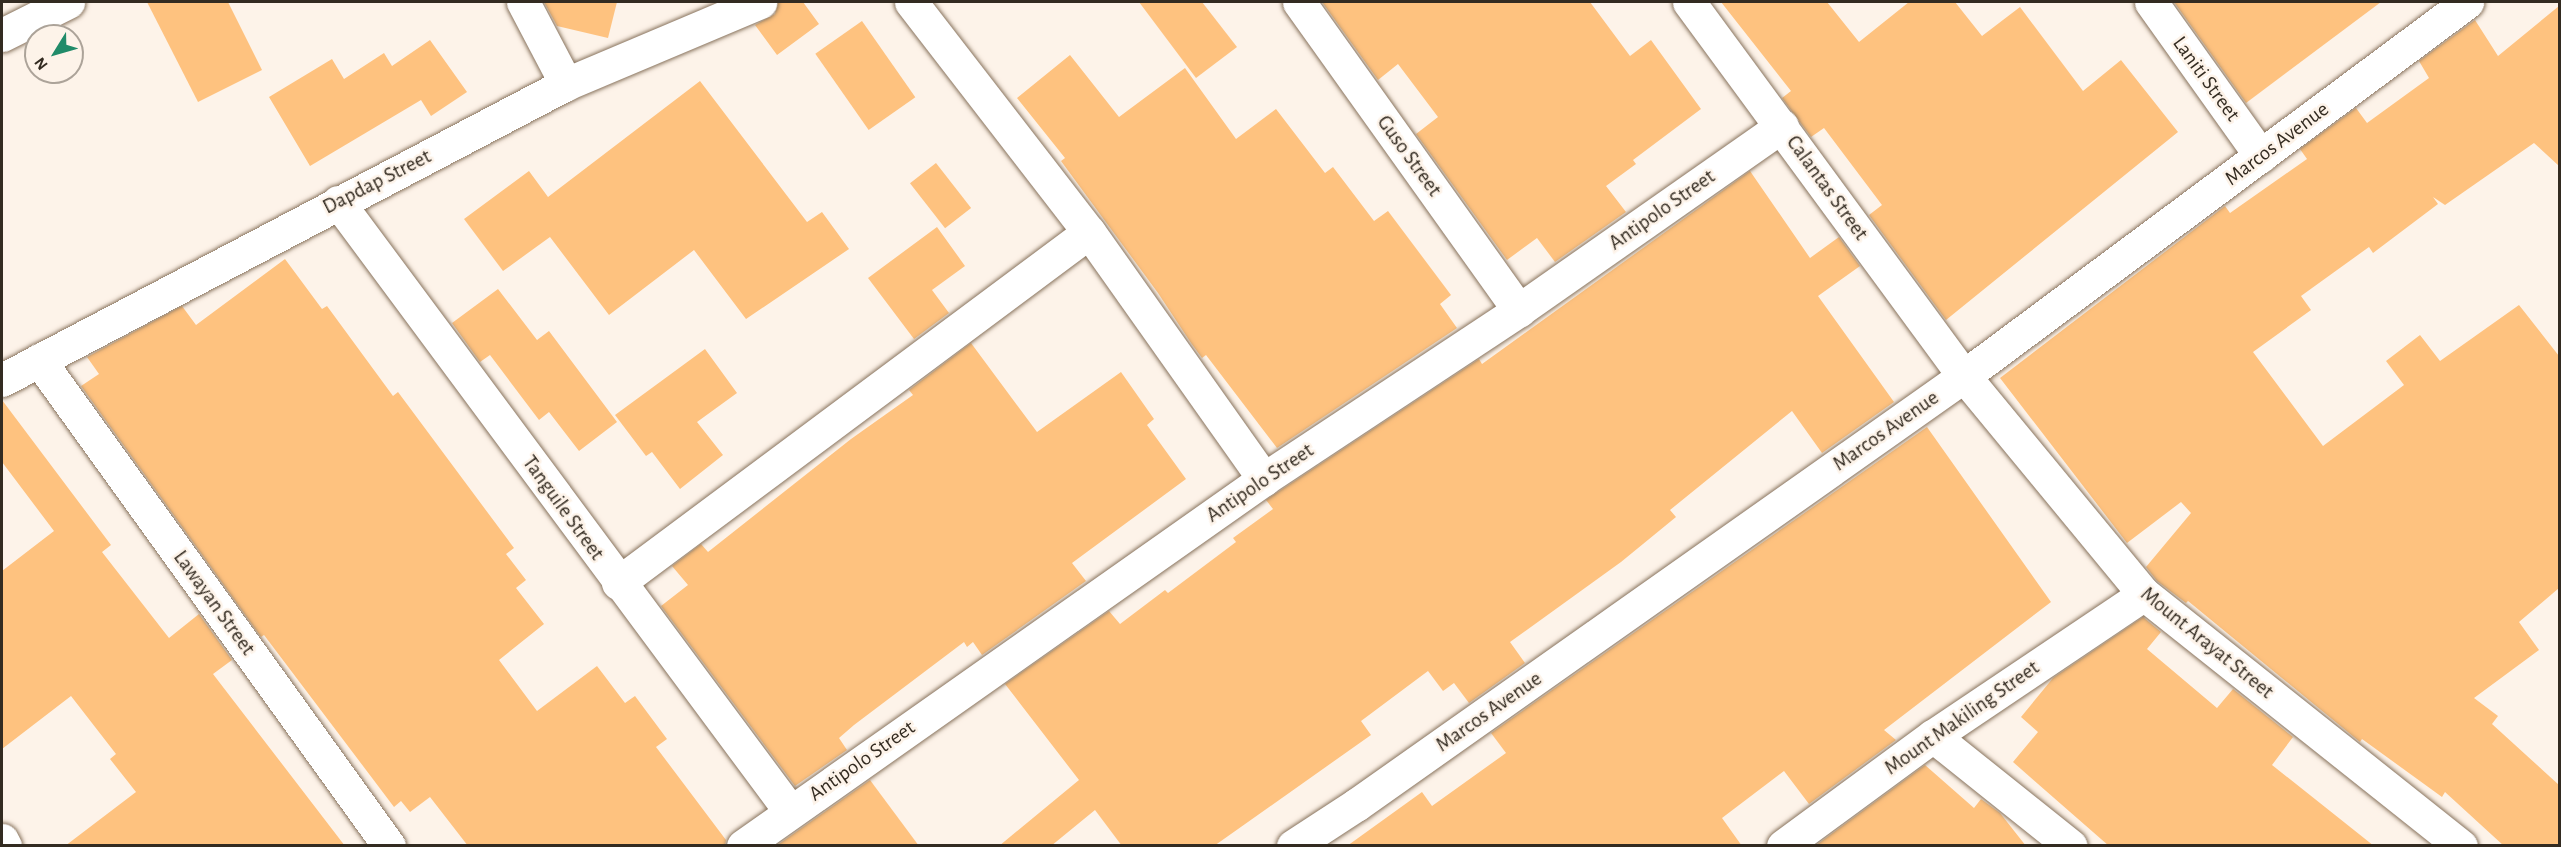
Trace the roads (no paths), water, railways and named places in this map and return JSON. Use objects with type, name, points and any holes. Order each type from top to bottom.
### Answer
[{"type":"street","points":[[2,35],[68,2]]},
{"type":"street","points":[[523,2],[566,84]]},
{"type":"street","name":"Dapdap Street","points":[[2,380],[566,84],[760,2]]},
{"type":"street","points":[[911,2],[1089,232],[1264,479]]},
{"type":"street","name":"Guso Street","points":[[1299,2],[1519,310]]},
{"type":"street","name":"Calantas Street","points":[[1689,2],[1964,376]]},
{"type":"street","name":"Laniti Street","points":[[2151,2],[2261,156]]},
{"type":"street","name":"Marcos Avenue","points":[[1293,846],[1356,805],[1964,376],[2467,2]]},
{"type":"street","name":"Antipolo Street","points":[[743,846],[1264,479],[1519,310],[1782,126]]},
{"type":"street","name":"Tanguile Street","points":[[338,202],[618,583],[790,811]]},
{"type":"street","points":[[618,583],[1089,232]]},
{"type":"street","name":"Lawayan Street","points":[[39,360],[389,846]]},
{"type":"street","name":"Mount Arayat Street","points":[[1964,376],[2144,594],[2461,846]]},
{"type":"street","name":"Mount Makiling Street","points":[[1783,846],[1933,736],[2144,594]]},
{"type":"street","points":[[1933,736],[2071,846]]},
{"type":"street","points":[[2,840],[5,846]]}]
